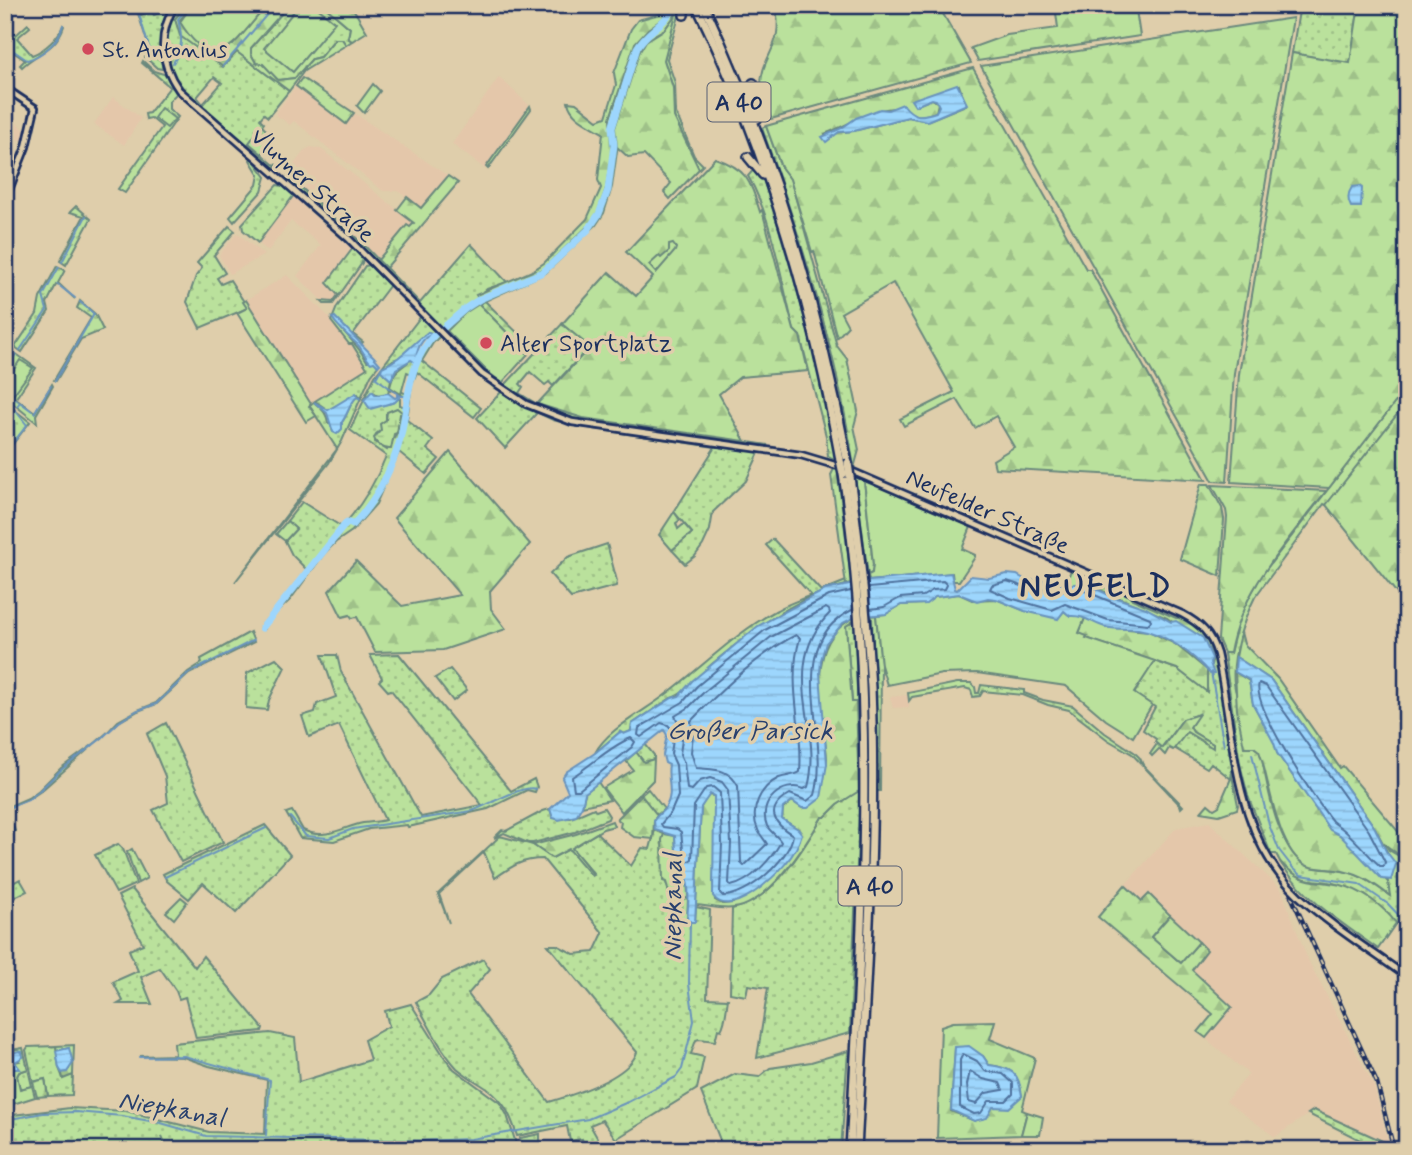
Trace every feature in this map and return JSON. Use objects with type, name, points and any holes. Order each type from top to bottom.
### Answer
[{"type":"highway","points":[[684,5],[684,15]]},
{"type":"highway","name":"A 40","points":[[696,5],[747,121],[775,201],[813,326],[844,461]]},
{"type":"highway","name":"A 40","points":[[704,5],[760,137],[808,283],[832,383],[860,576],[871,691],[871,860],[857,1150]]},
{"type":"highway","points":[[753,83],[760,137]]},
{"type":"highway","points":[[748,157],[761,171],[775,201]]},
{"type":"highway","name":"A 40","points":[[850,1150],[864,837],[864,623]]},
{"type":"main road","name":"Vluyner Straße","points":[[175,5],[163,35],[163,50],[167,69],[184,94],[348,238],[439,330]]},
{"type":"main road","points":[[5,88],[35,108],[26,147],[5,201]]},
{"type":"main road","name":"Neufelder Straße","points":[[439,330],[499,388],[526,404],[572,422],[827,461],[1196,621],[1209,634],[1216,649],[1240,791],[1254,833],[1274,868],[1306,902],[1407,977]]},
{"type":"shaded area","points":[[499,77],[530,106],[485,169],[452,144]]},
{"type":"shaded area","points":[[296,86],[346,124],[354,113],[448,176],[421,208],[398,191],[383,191],[294,121],[290,125],[275,114]]},
{"type":"shaded area","points":[[113,97],[141,118],[124,145],[94,124]]},
{"type":"shaded area","points":[[13,120],[27,132],[24,141],[8,136],[12,131],[9,125]]},
{"type":"shaded area","points":[[311,147],[321,149],[414,223],[410,228],[407,225],[378,260],[291,178],[291,168],[305,150]]},
{"type":"shaded area","points":[[294,195],[353,248],[327,282],[339,295],[333,302],[323,302],[297,276],[321,245],[291,221],[268,251],[258,243]]},
{"type":"shaded area","points":[[237,233],[264,255],[230,274],[219,255]]},
{"type":"shaded area","points":[[287,275],[331,319],[349,344],[352,344],[367,368],[311,404],[246,300]]},
{"type":"shaded area","points":[[908,695],[909,707],[893,708],[890,697]]},
{"type":"shaded area","points":[[1209,822],[1281,889],[1308,960],[1374,1086],[1389,1144],[1314,1110],[1275,1137],[1226,1101],[1249,1074],[1206,1039],[1232,1007],[1192,969],[1207,950],[1149,894],[1143,901],[1125,885],[1176,828]]},
{"type":"green space","points":[[138,5],[141,15],[151,11],[154,15],[164,11],[167,5],[173,5],[162,33],[162,69],[145,57],[149,48],[136,7]]},
{"type":"green space","points":[[177,5],[186,5],[175,19],[181,36],[223,66],[236,51],[289,91],[268,117],[264,114],[260,119],[264,123],[249,143],[273,164],[281,166],[272,167],[201,106],[178,81],[165,55],[168,23]],"holes":[[[214,77],[222,83],[203,104],[197,97]]]},
{"type":"green space","points":[[186,5],[192,5],[180,20],[233,45],[267,5],[277,5],[272,12],[280,9],[281,14],[251,48],[251,54],[256,63],[263,64],[278,80],[295,78],[312,59],[320,57],[335,39],[342,39],[346,45],[304,71],[289,91],[237,52],[223,67],[180,36],[175,19]]},
{"type":"green space","points":[[192,5],[267,5],[235,42],[215,52],[204,49],[193,40],[180,22]]},
{"type":"green space","points":[[277,5],[323,5],[350,28],[348,38],[352,41],[346,45],[342,39],[335,39],[320,57],[312,59],[295,78],[278,80],[262,64],[256,63],[251,54],[251,48],[281,14],[272,12]]},
{"type":"green space","points":[[299,5],[314,5],[335,22],[293,72],[264,48]]},
{"type":"green space","points":[[323,5],[351,5],[367,32],[352,41],[348,38],[350,28]]},
{"type":"green space","points":[[666,5],[672,5],[662,19],[635,43],[610,118],[611,153],[606,188],[592,222],[543,269],[478,298],[476,295],[532,271],[544,263],[587,219],[601,188],[598,180],[603,133],[577,117],[568,102],[576,103],[598,120],[606,117],[616,85],[614,73],[631,29],[638,20],[660,14]]},
{"type":"green space","points":[[672,5],[682,5],[667,59],[675,83],[676,113],[694,156],[703,165],[699,169],[674,117],[673,88],[664,60],[675,16],[639,53],[616,128],[618,144],[612,187],[604,213],[596,225],[546,273],[474,306],[452,325],[488,372],[502,383],[495,382],[483,372],[361,248],[288,181],[288,174],[363,244],[420,303],[471,244],[507,282],[487,289],[478,297],[506,287],[531,275],[553,259],[585,230],[597,214],[609,160],[610,118],[635,43],[662,19]]},
{"type":"green space","points":[[775,5],[938,5],[971,63],[771,119],[761,87],[764,67],[777,31]]},
{"type":"green space","points":[[1055,5],[1162,5],[1136,10],[1140,36],[978,61],[971,48],[1007,35],[1058,28]]},
{"type":"green space","points":[[1300,5],[1359,5],[1350,64],[1292,53]]},
{"type":"green space","points":[[1359,5],[1407,5],[1407,387],[1329,488],[1231,482],[1239,374],[1292,53],[1350,63]]},
{"type":"green space","points":[[676,14],[664,60],[673,88],[674,117],[699,169],[670,199],[664,192],[671,183],[644,155],[628,157],[617,147],[615,128],[639,53],[646,41],[665,29]]},
{"type":"green space","points":[[1293,18],[1234,373],[1227,482],[1213,481],[981,66]]},
{"type":"green space","points":[[5,21],[16,35],[28,24],[30,27],[17,38],[32,55],[51,43],[64,26],[51,46],[22,67],[20,65],[25,60],[10,50]]},
{"type":"green space","points":[[143,61],[154,71],[167,75],[194,108],[177,93],[169,101],[169,109],[178,117],[125,193],[118,189],[162,127],[151,118],[146,119],[145,114],[149,113],[170,87],[142,63]]},
{"type":"green space","points":[[973,68],[1086,269],[1090,269],[1206,480],[995,468],[993,460],[1014,447],[996,416],[975,428],[957,399],[904,426],[900,419],[954,392],[893,283],[841,313],[848,326],[837,338],[814,251],[812,252],[790,179],[781,167],[766,126]],"holes":[[[959,85],[966,105],[927,121],[908,117],[854,131],[824,134],[884,109],[900,108],[916,115],[936,112],[938,103],[932,99],[915,106]]]},
{"type":"green space","points":[[302,78],[354,113],[346,124],[296,86]]},
{"type":"green space","points":[[373,84],[380,91],[364,113],[357,106]]},
{"type":"green space","points":[[530,106],[531,109],[488,169],[486,167]]},
{"type":"green space","points":[[161,108],[175,119],[167,128],[154,118]]},
{"type":"green space","points":[[209,119],[252,158],[266,177],[262,191],[234,222],[230,217],[257,185],[259,175],[251,158]]},
{"type":"green space","points":[[262,126],[274,138],[262,154],[249,143]]},
{"type":"green space","points":[[766,126],[781,167],[790,178],[837,346],[847,359],[858,411],[854,426],[859,450],[854,468],[828,338],[804,253],[762,128]]},
{"type":"green space","points":[[715,158],[741,171],[750,184],[760,212],[762,210],[794,330],[800,336],[808,371],[740,377],[719,394],[745,441],[583,418],[537,404],[590,347],[562,324],[609,272],[636,296],[653,277],[626,252]]},
{"type":"green space","points":[[756,167],[762,176],[795,281],[822,388],[836,460],[828,456],[826,436],[800,336],[794,330],[770,230],[748,176]]},
{"type":"green space","points":[[448,176],[458,183],[386,268],[378,260],[407,225],[410,227],[414,223],[397,210],[407,197],[421,208]]},
{"type":"green space","points":[[277,185],[283,186],[294,195],[258,243],[243,230],[242,224]]},
{"type":"green space","points":[[303,204],[347,240],[363,257],[362,263],[333,304],[324,304],[321,301],[333,302],[338,295],[327,283],[353,248]]},
{"type":"green space","points":[[76,206],[91,219],[66,265],[60,261],[84,216],[70,212]]},
{"type":"green space","points":[[229,226],[235,231],[214,255],[225,273],[217,278],[221,284],[230,280],[248,308],[200,328],[187,302],[196,276],[202,268],[197,263]]},
{"type":"green space","points":[[673,244],[675,251],[656,273],[649,265],[669,251],[669,245]]},
{"type":"green space","points":[[370,265],[390,285],[353,334],[363,342],[361,344],[333,317],[365,266]]},
{"type":"green space","points":[[57,266],[65,270],[58,283],[75,299],[61,286],[56,285],[47,303],[49,311],[22,352],[15,347],[37,314],[40,298]]},
{"type":"green space","points":[[246,300],[311,404],[309,406],[316,416],[306,422],[237,313],[247,308],[243,302]]},
{"type":"green space","points":[[80,301],[95,314],[103,330],[81,339],[56,381],[54,380],[91,318],[77,308]]},
{"type":"green space","points":[[485,301],[533,348],[528,354],[479,304]]},
{"type":"green space","points":[[479,304],[528,354],[502,383],[447,331],[465,313]]},
{"type":"green space","points":[[421,316],[495,389],[440,336],[433,343],[422,361],[481,408],[474,417],[417,372],[412,384],[407,420],[433,441],[427,449],[439,459],[426,474],[399,452],[376,504],[352,531],[325,553],[264,630],[260,627],[307,570],[292,555],[285,541],[296,529],[287,521],[302,502],[342,527],[356,511],[382,466],[386,456],[350,430],[364,400],[383,404],[392,403],[400,397],[400,405],[405,407],[406,397],[389,389],[388,393],[380,396],[373,392],[364,398],[375,376]],"holes":[[[428,332],[434,335],[417,359],[407,394],[390,387],[391,380],[382,369],[402,357]],[[404,413],[400,414],[397,433],[387,450],[375,442],[376,434],[386,420],[386,414]]]},
{"type":"green space","points":[[332,318],[367,361],[374,361],[378,366],[361,398],[358,394],[328,410],[315,401],[367,368],[352,344],[349,344],[331,321]]},
{"type":"green space","points":[[562,324],[590,346],[553,386],[549,382],[545,385],[530,372],[520,384],[523,387],[519,393],[537,404],[583,417],[768,445],[745,446],[574,420],[535,406],[505,390],[505,385]]},
{"type":"green space","points":[[15,353],[36,368],[16,398],[35,412],[52,384],[53,386],[36,415],[37,423],[5,397],[5,367]]},
{"type":"green space","points":[[411,359],[416,363],[412,374],[407,372],[401,394],[390,387],[392,380],[396,372]]},
{"type":"green space","points":[[20,360],[33,368],[13,395],[5,389],[5,383]]},
{"type":"green space","points":[[1407,387],[1407,402],[1330,501],[1324,504],[1255,597],[1239,639],[1234,662],[1234,683],[1254,747],[1262,759],[1276,819],[1289,848],[1298,859],[1309,866],[1355,875],[1368,880],[1390,896],[1382,879],[1388,880],[1389,856],[1385,843],[1389,850],[1407,861],[1407,932],[1354,891],[1335,883],[1298,877],[1283,866],[1276,854],[1271,854],[1248,796],[1240,764],[1224,653],[1230,653],[1240,614],[1261,576]]},
{"type":"green space","points":[[502,391],[573,425],[534,411],[536,414],[505,448],[477,418]]},
{"type":"green space","points":[[361,398],[342,441],[329,463],[235,582],[337,449],[309,405],[314,402],[325,413],[328,423],[342,422],[355,399]]},
{"type":"green space","points":[[1407,402],[1407,606],[1326,505]]},
{"type":"green space","points":[[11,407],[30,422],[5,454],[5,415]]},
{"type":"green space","points":[[397,408],[404,414],[400,414],[391,449],[386,449],[374,438],[381,430],[380,424],[386,420],[387,412]]},
{"type":"green space","points":[[577,424],[759,453],[746,481],[713,512],[710,530],[703,545],[685,564],[672,550],[692,533],[674,512],[715,447],[575,426]]},
{"type":"green space","points":[[450,452],[530,544],[490,591],[491,609],[506,629],[443,650],[375,652],[357,617],[342,617],[329,591],[356,561],[402,606],[460,595],[394,518]]},
{"type":"green space","points":[[835,467],[852,584],[846,585],[831,475]]},
{"type":"green space","points":[[855,477],[864,480],[873,565],[872,573],[868,575]]},
{"type":"green space","points":[[864,480],[971,527],[962,549],[975,557],[959,581],[953,581],[952,573],[869,581],[868,575],[872,573],[873,564]]},
{"type":"green space","points":[[1201,484],[1209,484],[1222,508],[1224,519],[1220,576],[1180,559]]},
{"type":"green space","points":[[1212,485],[1326,491],[1255,587],[1244,608],[1230,653],[1224,653],[1218,639],[1227,517]]},
{"type":"green space","points":[[674,512],[680,520],[676,523],[678,529],[684,524],[692,533],[672,550],[659,535]]},
{"type":"green space","points":[[287,521],[296,529],[285,541],[276,534]]},
{"type":"green space","points":[[773,539],[821,591],[846,581],[846,585],[809,598],[774,617],[742,639],[682,693],[632,724],[631,731],[624,734],[620,732],[595,753],[618,728],[669,692],[749,628],[781,608],[811,595],[766,545]]},
{"type":"green space","points":[[607,544],[616,586],[571,598],[550,574],[568,557]]},
{"type":"green space","points":[[1071,570],[1129,594],[1132,599],[1189,621],[1204,636],[1214,656],[1212,658],[1209,649],[1167,618],[1086,584],[1066,584]]},
{"type":"green space","points":[[959,594],[972,600],[996,599],[1025,611],[1059,617],[1064,611],[1070,616],[1080,615],[1085,618],[1079,633],[1087,636],[1086,638],[1155,661],[1134,693],[1152,705],[1133,737],[1106,720],[1066,686],[977,673],[942,674],[887,685],[881,665],[876,615],[886,614],[901,605],[925,604],[935,597]]},
{"type":"green space","points":[[876,615],[881,662],[880,791],[876,791],[872,616]]},
{"type":"green space","points":[[1182,616],[1204,633],[1210,641],[1214,652],[1229,731],[1231,779],[1211,763],[1207,768],[1174,748],[1187,732],[1213,747],[1213,744],[1193,732],[1190,727],[1198,714],[1183,719],[1161,748],[1155,742],[1156,739],[1143,730],[1155,707],[1134,694],[1152,663],[1155,661],[1177,669],[1189,677],[1205,670],[1210,672],[1213,655],[1209,642]]},
{"type":"green space","points":[[855,617],[855,620],[846,626],[852,702],[856,702],[859,791],[822,817],[785,872],[760,896],[734,908],[696,905],[701,807],[708,795],[714,796],[715,900],[723,904],[733,903],[798,829],[782,819],[783,809],[792,801],[802,808],[822,776],[827,762],[820,687],[824,654],[840,627]]},
{"type":"green space","points":[[1085,618],[1106,627],[1149,631],[1175,644],[1207,670],[1207,692],[1177,669],[1086,638],[1079,633]]},
{"type":"green space","points":[[855,620],[860,791],[850,1033],[757,1058],[768,988],[748,985],[746,996],[730,993],[732,909],[747,904],[773,885],[796,858],[822,817],[859,790],[856,702],[852,702],[846,626]]},
{"type":"green space","points":[[250,632],[254,642],[189,674],[157,704],[138,711],[107,732],[118,721],[138,710],[156,703],[188,672],[202,663],[201,659]]},
{"type":"green space","points":[[1241,632],[1244,644],[1278,679],[1340,768],[1343,766],[1407,842],[1407,861],[1383,843],[1271,680],[1236,657]]},
{"type":"green space","points":[[399,654],[511,791],[534,779],[537,787],[535,792],[527,790],[488,809],[408,827],[369,829],[334,841],[300,838],[286,813],[292,811],[303,830],[319,834],[385,820],[339,725],[309,737],[302,716],[315,712],[317,704],[336,697],[322,655],[337,655],[341,672],[421,817],[482,805],[391,690],[388,691],[379,681],[382,678],[370,655]]},
{"type":"green space","points":[[276,658],[285,667],[267,710],[246,708],[247,673]]},
{"type":"green space","points":[[450,669],[467,690],[453,701],[435,678]]},
{"type":"green space","points":[[1235,672],[1249,681],[1253,704],[1275,743],[1277,753],[1330,829],[1340,835],[1388,882],[1390,896],[1356,875],[1311,867],[1299,861],[1290,849],[1276,817],[1259,751],[1254,747],[1244,747],[1237,710]]},
{"type":"green space","points":[[957,683],[971,683],[976,693],[979,693],[981,685],[1024,690],[1024,693],[1043,700],[1073,706],[1105,733],[1134,752],[1183,806],[1181,808],[1132,754],[1108,740],[1069,710],[1023,695],[983,691],[980,696],[973,697],[971,690],[965,688],[912,697],[909,701],[908,693]]},
{"type":"green space","points":[[1199,714],[1190,727],[1193,732],[1213,744],[1213,748],[1187,732],[1173,750],[1169,748],[1165,755],[1159,749],[1152,756],[1150,754],[1157,744],[1162,748],[1183,719]]},
{"type":"green space","points":[[166,723],[223,842],[181,862],[153,810],[168,803],[165,776],[147,734]]},
{"type":"green space","points":[[96,743],[41,791],[29,799],[6,809],[15,831],[5,835],[5,808],[28,798],[61,768]]},
{"type":"green space","points":[[645,744],[654,759],[644,762],[636,752]]},
{"type":"green space","points":[[636,752],[644,762],[654,759],[653,780],[622,812],[603,788],[633,770],[626,761]]},
{"type":"green space","points":[[1232,776],[1237,809],[1219,815],[1201,812],[1208,804],[1214,809],[1219,806]]},
{"type":"green space","points":[[598,782],[610,800],[582,806],[585,793]]},
{"type":"green space","points":[[648,789],[664,809],[657,815],[641,795]]},
{"type":"green space","points":[[641,795],[657,815],[654,820],[653,839],[634,837],[620,827],[621,822],[617,819]]},
{"type":"green space","points":[[594,808],[596,811],[604,808],[608,819],[575,832],[533,843],[504,833],[494,838],[502,830],[506,831],[543,811],[550,809],[553,818],[571,818]]},
{"type":"green space","points":[[612,821],[614,826],[603,829],[572,848],[594,875],[592,876],[569,849],[552,858],[533,845],[576,834]]},
{"type":"green space","points":[[265,825],[290,855],[236,913],[203,883],[189,899],[167,881],[163,874]]},
{"type":"green space","points":[[655,830],[664,834],[666,882],[671,899],[688,898],[687,922],[695,922],[696,907],[710,910],[707,998],[728,999],[724,1023],[721,1030],[718,1029],[715,1041],[696,1040],[691,1054],[704,1057],[697,1089],[616,1139],[602,1120],[590,1125],[603,1148],[601,1150],[585,1150],[582,1139],[570,1141],[567,1126],[517,1136],[504,1106],[494,1094],[451,1061],[416,1002],[429,995],[442,979],[483,959],[490,969],[468,994],[549,1102],[572,1095],[612,1077],[632,1061],[637,1052],[548,945],[557,945],[574,954],[594,952],[603,933],[543,859],[517,864],[495,878],[484,852],[439,894],[449,923],[438,894],[500,836],[533,845],[552,858],[569,849],[594,874],[571,848],[597,833],[631,866],[642,848],[650,849]]},
{"type":"green space","points":[[664,834],[675,836],[677,862],[687,872],[688,898],[671,900],[666,882],[663,881]]},
{"type":"green space","points":[[118,844],[123,849],[136,884],[116,893],[95,855]]},
{"type":"green space","points":[[132,849],[147,878],[138,883],[127,852]]},
{"type":"green space","points":[[1280,862],[1302,878],[1341,885],[1357,891],[1378,905],[1396,923],[1378,949],[1312,899]]},
{"type":"green space","points":[[20,879],[27,891],[5,902],[5,887]]},
{"type":"green space","points":[[1125,885],[1142,901],[1149,894],[1170,915],[1151,937],[1180,962],[1199,942],[1207,950],[1192,970],[1232,1007],[1206,1038],[1198,1032],[1213,1014],[1098,917]]},
{"type":"green space","points":[[132,889],[195,967],[203,956],[263,1028],[262,1031],[196,1038],[185,997],[179,999],[160,968],[141,977],[152,1004],[118,1004],[123,1001],[113,982],[138,971],[129,950],[143,944],[118,896]]},
{"type":"green space","points":[[181,897],[187,902],[174,919],[166,912]]},
{"type":"green space","points":[[1170,915],[1199,942],[1181,963],[1151,937]]},
{"type":"green space","points":[[411,1004],[454,1069],[500,1103],[507,1115],[518,1150],[168,1150],[162,1136],[166,1150],[5,1149],[5,1116],[70,1108],[126,1111],[209,1132],[265,1134],[267,1080],[183,1057],[140,1056],[175,1055],[174,1043],[270,1033],[295,1038],[299,1082],[370,1060],[364,1040],[389,1026],[385,1011]]},
{"type":"green space","points":[[995,1021],[990,1039],[1035,1058],[1022,1110],[1027,1112],[1021,1135],[937,1138],[941,1026],[953,1022]],"holes":[[[955,1047],[983,1056],[989,1065],[1008,1070],[1016,1076],[1022,1096],[993,1107],[975,1121],[951,1111]]]},
{"type":"green space","points":[[74,1045],[73,1075],[63,1079],[62,1073],[69,1069],[69,1048],[57,1051],[56,1046]]},
{"type":"green space","points":[[56,1046],[63,1078],[73,1075],[72,1095],[48,1096],[45,1079],[33,1082],[26,1050],[28,1047]]},
{"type":"green space","points":[[23,1048],[28,1069],[19,1072],[17,1076],[20,1089],[32,1086],[35,1097],[13,1104],[5,1078],[5,1061],[6,1066],[16,1066],[15,1062],[19,1061],[8,1054],[5,1060],[5,1051]]},
{"type":"green space","points":[[848,1051],[841,1150],[724,1150],[701,1092],[735,1074],[759,1077],[770,1068],[811,1062]]},
{"type":"green space","points":[[28,1069],[32,1086],[20,1089],[17,1076],[19,1072]]},
{"type":"green space","points":[[45,1079],[48,1096],[37,1097],[33,1082]]},
{"type":"green space","points":[[1314,1110],[1389,1144],[1389,1150],[1368,1144],[1308,1114]]},
{"type":"green space","points":[[1027,1112],[1043,1117],[1040,1135],[1021,1135]]},
{"type":"green space","points":[[540,1134],[540,1150],[522,1150],[520,1138]]},
{"type":"water","points":[[957,84],[967,104],[927,121],[908,117],[854,131],[839,132],[826,142],[822,137],[856,118],[880,109],[888,110],[903,104],[918,115],[936,112],[939,106],[936,100],[915,106],[911,100]]},
{"type":"water","points":[[1352,187],[1362,188],[1361,207],[1351,207],[1350,192]]},
{"type":"water","points":[[335,317],[374,357],[380,364],[378,366],[369,361],[359,346],[332,318]]},
{"type":"water","points":[[428,332],[434,334],[420,345],[416,363],[411,360],[396,369],[391,380],[381,371],[382,367],[400,356]]},
{"type":"water","points":[[372,391],[376,395],[388,393],[395,398],[397,394],[400,397],[395,402],[370,409],[364,400]]},
{"type":"water","points":[[356,393],[360,399],[357,397],[353,402],[342,422],[342,429],[337,434],[333,432],[327,413],[314,402],[328,410]]},
{"type":"water","name":"Großer Parsick","points":[[951,573],[957,590],[971,576],[989,578],[1007,574],[1026,580],[1086,584],[1146,608],[1171,622],[1176,621],[1203,638],[1212,658],[1210,663],[1214,674],[1210,674],[1178,646],[1148,631],[1105,627],[1084,618],[1070,616],[1064,611],[1058,619],[1025,611],[996,599],[977,601],[959,594],[935,597],[926,604],[901,605],[886,614],[855,617],[843,623],[826,643],[820,673],[827,764],[821,798],[808,808],[802,808],[792,801],[783,808],[782,819],[798,829],[802,834],[801,838],[786,863],[751,894],[730,903],[721,902],[713,896],[714,796],[710,794],[701,807],[695,922],[687,922],[687,883],[677,862],[675,836],[655,830],[654,820],[665,808],[670,791],[669,765],[665,763],[663,755],[667,735],[664,730],[585,793],[576,816],[559,820],[553,818],[550,809],[568,792],[562,778],[566,772],[620,732],[624,734],[631,731],[632,724],[679,696],[692,681],[758,626],[825,590],[869,581]]},
{"type":"water","points":[[1236,657],[1271,680],[1375,828],[1396,864],[1391,880],[1382,879],[1340,835],[1330,830],[1277,753],[1253,704],[1249,680],[1235,672]]},
{"type":"water","points":[[969,1046],[983,1056],[989,1065],[1013,1073],[1019,1081],[1022,1096],[1009,1108],[993,1107],[987,1118],[974,1121],[951,1110],[955,1047]]},
{"type":"water","points":[[69,1048],[73,1063],[67,1072],[62,1073],[56,1051]]},
{"type":"water","points":[[19,1051],[23,1057],[15,1062],[20,1069],[10,1069],[6,1066],[8,1054]]},
{"type":"waterway","points":[[173,63],[181,41],[178,19],[189,5]]},
{"type":"waterway","points":[[223,66],[275,5]]},
{"type":"waterway","points":[[137,7],[149,48],[157,55]]},
{"type":"waterway","points":[[443,328],[480,299],[543,272],[588,230],[599,214],[608,190],[614,145],[612,128],[637,48],[673,8]]},
{"type":"waterway","points":[[5,25],[12,41],[11,49],[27,60],[49,47],[58,37],[63,25]]},
{"type":"waterway","points":[[168,54],[179,52]]},
{"type":"waterway","points":[[62,262],[86,216]]},
{"type":"waterway","points":[[20,350],[47,310],[43,296],[59,267]]},
{"type":"waterway","points":[[57,284],[75,298]]},
{"type":"waterway","points":[[55,381],[94,314],[80,302]]},
{"type":"waterway","points":[[262,628],[347,522],[353,525],[376,496],[400,440],[414,370],[426,345],[436,333]]},
{"type":"waterway","points":[[5,371],[16,354]]},
{"type":"waterway","points":[[381,369],[376,378],[401,396],[406,396]]},
{"type":"waterway","points":[[34,413],[51,386]]},
{"type":"waterway","points":[[5,392],[20,402],[17,406]]},
{"type":"waterway","points":[[21,403],[32,411]]},
{"type":"waterway","points":[[5,453],[27,425],[15,410]]},
{"type":"waterway","points":[[5,809],[28,800],[119,722],[136,711],[156,704],[189,673],[254,640]]},
{"type":"waterway","name":"Niepkanal","points":[[1211,672],[1224,746]]},
{"type":"waterway","name":"Niepkanal","points":[[1252,754],[1269,825],[1279,850],[1293,868],[1301,875],[1359,884],[1388,904],[1407,924]]},
{"type":"waterway","points":[[290,817],[306,836],[329,838],[353,829],[472,811],[514,792],[536,789]]},
{"type":"waterway","points":[[165,877],[266,828]]},
{"type":"waterway","name":"Niepkanal","points":[[5,1120],[43,1113],[76,1112],[161,1123],[206,1136],[422,1141],[471,1139],[588,1119],[676,1077],[682,1069],[694,1021],[689,984],[690,921]]},
{"type":"waterway","points":[[140,1057],[184,1056],[270,1080],[266,1135]]},
{"type":"railway","points":[[1291,896],[1377,1083],[1394,1150]]},
{"type":"place","name":"St. Antonius","points":[[88,49]]},
{"type":"place","name":"Alter Sportplatz","points":[[486,343]]},
{"type":"district","name":"NEUFELD","points":[[1096,585]]}]
